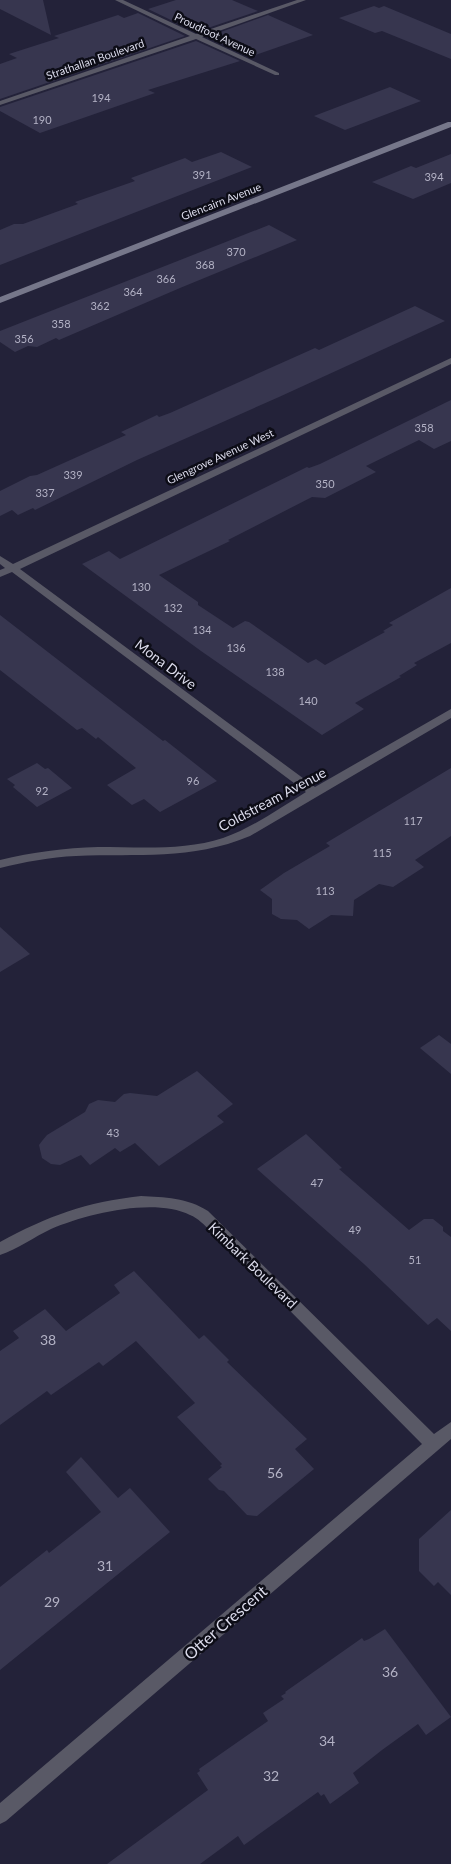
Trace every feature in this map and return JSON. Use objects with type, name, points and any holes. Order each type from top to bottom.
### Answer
[{"type":"street","name":"Proudfoot Avenue","points":[[118,0],[277,74]]},
{"type":"street","name":"Strathallan Boulevard","points":[[0,103],[303,0]]},
{"type":"street","name":"Glencairn Avenue","points":[[0,300],[451,124]]},
{"type":"street","name":"Glengrove Avenue West","points":[[0,574],[451,361]]},
{"type":"street","name":"Mona Drive","points":[[0,559],[315,794]]},
{"type":"street","name":"Coldstream Avenue","points":[[0,864],[74,852],[202,848],[234,839],[315,794],[451,713]]},
{"type":"street","name":"Kimbark Boulevard","points":[[0,1249],[48,1224],[86,1212],[125,1204],[168,1202],[195,1211],[216,1227],[433,1444]]},
{"type":"street","name":"Otter Crescent","points":[[0,1815],[451,1429]]},
{"type":"building","points":[[0,0],[43,0],[51,35],[0,9]]},
{"type":"building","points":[[176,0],[232,0],[258,11],[196,32],[148,9]]},
{"type":"building","points":[[374,6],[379,8],[384,6],[451,34],[451,59],[382,31],[375,33],[339,18]]},
{"type":"building","points":[[138,13],[185,36],[0,99],[0,64],[17,58],[9,54],[59,38],[54,36],[118,15],[124,18]]},
{"type":"building","points":[[268,15],[313,35],[250,57],[207,37]]},
{"type":"building","points":[[196,41],[240,61],[148,90],[155,93],[40,133],[0,111],[0,107]]},
{"type":"building","points":[[390,87],[421,101],[345,130],[314,116]]},
{"type":"building","points":[[221,152],[252,167],[0,265],[0,230],[14,224],[23,224],[78,204],[75,202],[135,181],[131,178],[185,158],[192,162]]},
{"type":"building","points":[[451,154],[451,183],[413,199],[372,182],[411,166],[416,168]]},
{"type":"building","points":[[269,225],[297,240],[59,340],[56,338],[37,347],[28,346],[15,352],[0,342],[0,331]]},
{"type":"building","points":[[415,306],[445,321],[137,460],[35,510],[33,508],[18,515],[12,510],[0,516],[0,491],[30,476],[37,475],[126,435],[121,432],[157,415],[159,417],[170,413],[315,348],[319,350]]},
{"type":"building","points":[[451,400],[451,441],[434,449],[419,440],[366,466],[376,472],[325,498],[312,497],[228,540],[230,541],[159,575],[198,602],[198,605],[233,628],[245,621],[249,622],[308,663],[316,659],[325,665],[385,632],[383,631],[393,625],[389,623],[451,588],[451,643],[414,663],[417,665],[399,676],[401,677],[355,703],[364,709],[322,735],[201,651],[82,564],[109,551],[120,559],[307,467],[320,464]]},
{"type":"building","points":[[0,615],[217,781],[160,812],[144,799],[132,805],[107,785],[136,768],[98,737],[96,739],[82,728],[77,730],[0,670]]},
{"type":"building","points":[[37,763],[45,769],[48,768],[72,788],[37,807],[13,787],[15,785],[7,779]]},
{"type":"building","points":[[451,768],[451,836],[415,860],[424,867],[393,887],[379,884],[354,900],[353,916],[331,915],[309,929],[297,920],[281,919],[272,914],[272,899],[260,890],[284,873],[330,846],[326,843]]},
{"type":"building","points":[[0,927],[30,954],[0,972]]},
{"type":"building","points":[[439,1035],[451,1044],[451,1074],[420,1048]]},
{"type":"building","points":[[197,1071],[233,1104],[217,1116],[224,1122],[159,1166],[135,1143],[120,1152],[115,1148],[90,1165],[81,1155],[60,1165],[51,1164],[42,1158],[39,1145],[47,1135],[85,1112],[89,1104],[98,1100],[115,1102],[124,1094],[130,1093],[157,1096]]},
{"type":"building","points":[[306,1134],[342,1168],[339,1169],[409,1230],[424,1219],[433,1219],[451,1237],[451,1331],[437,1318],[428,1325],[364,1264],[257,1169]]},
{"type":"building","points":[[134,1271],[199,1339],[204,1335],[229,1360],[227,1362],[307,1439],[295,1449],[314,1469],[257,1516],[247,1515],[224,1491],[219,1490],[208,1479],[222,1467],[220,1466],[222,1464],[177,1417],[195,1403],[136,1341],[103,1366],[99,1362],[51,1395],[47,1391],[0,1425],[0,1351],[19,1338],[13,1331],[45,1309],[66,1331],[120,1293],[114,1285]]},
{"type":"building","points":[[81,1457],[118,1498],[130,1488],[170,1532],[0,1670],[0,1587],[47,1550],[49,1553],[101,1512],[66,1472]]},
{"type":"building","points":[[451,1510],[451,1595],[438,1582],[434,1586],[419,1571],[419,1539]]},
{"type":"building","points":[[385,1629],[451,1717],[426,1735],[418,1724],[353,1773],[359,1783],[330,1804],[324,1794],[321,1796],[318,1792],[244,1845],[238,1836],[200,1864],[107,1864],[208,1790],[197,1773],[200,1771],[199,1769],[268,1721],[263,1713],[284,1699],[281,1696],[285,1692],[362,1638],[364,1641]]}]
